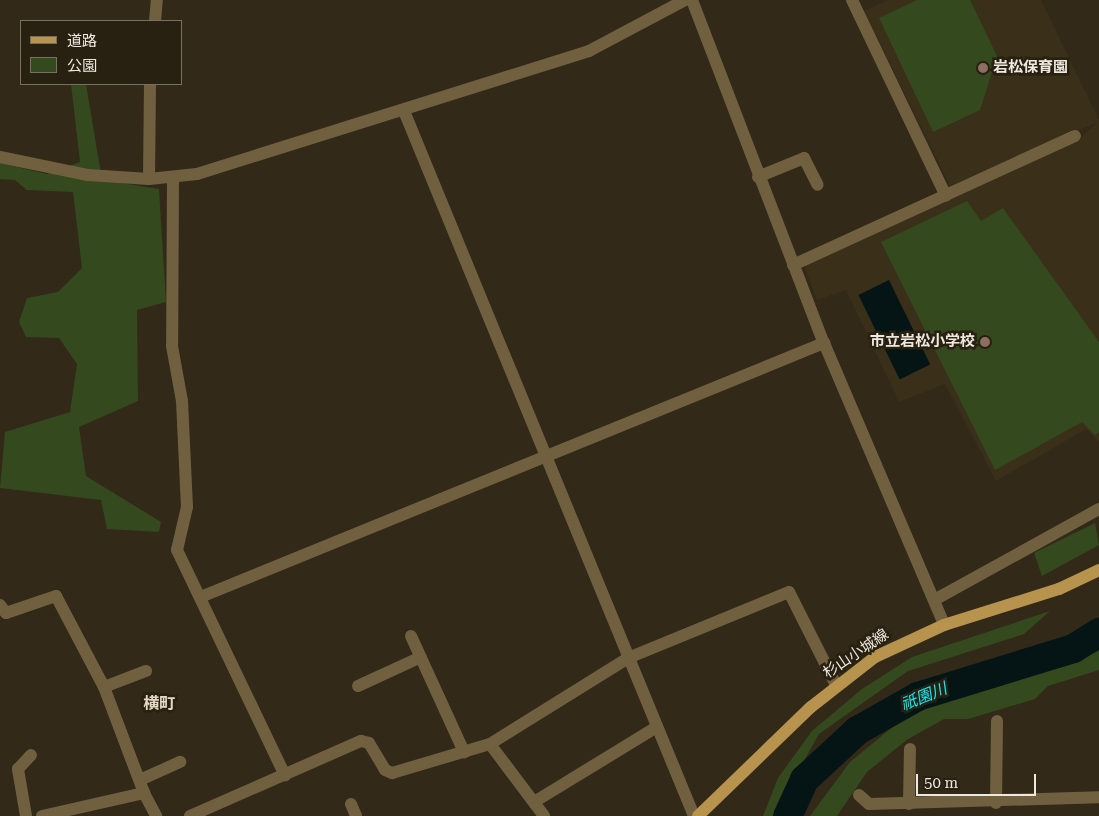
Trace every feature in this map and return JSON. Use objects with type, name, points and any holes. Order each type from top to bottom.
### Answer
[{"type":"main road","name":"杉山小城線","points":[[696,816],[836,685],[875,657],[944,625],[1059,589],[1099,570]]},
{"type":"street","points":[[155,20],[157,0]]},
{"type":"street","points":[[0,157],[88,174],[149,179],[173,178],[236,164],[589,51],[686,0]]},
{"type":"street","points":[[692,0],[758,177],[824,343],[936,599],[944,625]]},
{"type":"street","points":[[852,0],[946,196]]},
{"type":"street","points":[[149,179],[150,85]]},
{"type":"street","points":[[404,111],[628,658],[696,816]]},
{"type":"street","points":[[793,265],[1075,136]]},
{"type":"street","points":[[758,177],[804,158],[818,185]]},
{"type":"street","points":[[173,178],[172,346],[182,401],[187,507],[177,550],[203,596],[285,775]]},
{"type":"street","points":[[203,596],[824,343]]},
{"type":"street","points":[[936,599],[1099,509]]},
{"type":"street","points":[[190,816],[361,741],[369,744],[386,770],[392,773],[490,744],[628,658],[789,592],[836,685]]},
{"type":"street","points":[[0,604],[6,613],[56,596],[104,687],[142,779],[144,793],[156,816]]},
{"type":"street","points":[[411,636],[464,752]]},
{"type":"street","points":[[358,686],[421,657]]},
{"type":"street","points":[[104,687],[146,670]]},
{"type":"street","points":[[996,721],[996,803]]},
{"type":"street","points":[[534,802],[657,727]]},
{"type":"street","points":[[490,744],[544,816]]},
{"type":"street","points":[[910,749],[910,804]]},
{"type":"street","points":[[26,816],[18,769],[31,755]]},
{"type":"street","points":[[142,779],[180,762]]},
{"type":"street","points":[[42,816],[94,810],[144,793]]},
{"type":"street","points":[[859,795],[869,804],[996,803],[1099,797]]},
{"type":"shaded area","name":"市立岩松小学校","points":[[888,0],[1041,0],[1099,120],[1099,442],[1086,429],[996,481],[945,384],[899,402],[846,290],[817,300],[803,263],[1077,141],[1098,122],[950,186],[864,11]]},
{"type":"shaded area","points":[[889,280],[930,364],[900,379],[858,295]]},
{"type":"green space","points":[[917,0],[970,0],[997,56],[980,110],[933,132],[879,18]]},
{"type":"green space","points":[[71,85],[86,85],[102,180],[159,189],[166,302],[137,310],[138,401],[79,427],[86,476],[161,522],[159,532],[107,529],[101,500],[0,488],[5,432],[70,412],[77,364],[59,338],[26,337],[19,322],[27,298],[58,292],[82,268],[73,192],[27,190],[15,180],[0,179],[0,163],[47,174],[80,162]]},
{"type":"green space","points":[[967,201],[981,221],[1003,208],[1099,342],[1099,432],[1095,435],[1082,422],[995,470],[881,242]]},
{"type":"green space","points":[[1095,523],[1099,545],[1042,576],[1034,553]]},
{"type":"green space","points":[[1050,611],[1024,634],[908,671],[819,734],[773,816],[763,816],[778,778],[812,731],[862,689],[912,657]]},
{"type":"green space","points":[[1099,651],[1099,670],[1048,686],[1035,699],[968,719],[944,719],[908,739],[867,772],[837,816],[810,816],[850,762],[900,721],[949,696]]},
{"type":"waterway","name":"祇園川","points":[[787,816],[804,779],[857,730],[917,696],[1073,648],[1099,632]]},
{"type":"place","name":"岩松保育園","points":[[983,68]]},
{"type":"place","name":"市立岩松小学校","points":[[985,342]]},
{"type":"district","name":"横町","points":[[159,704]]}]
